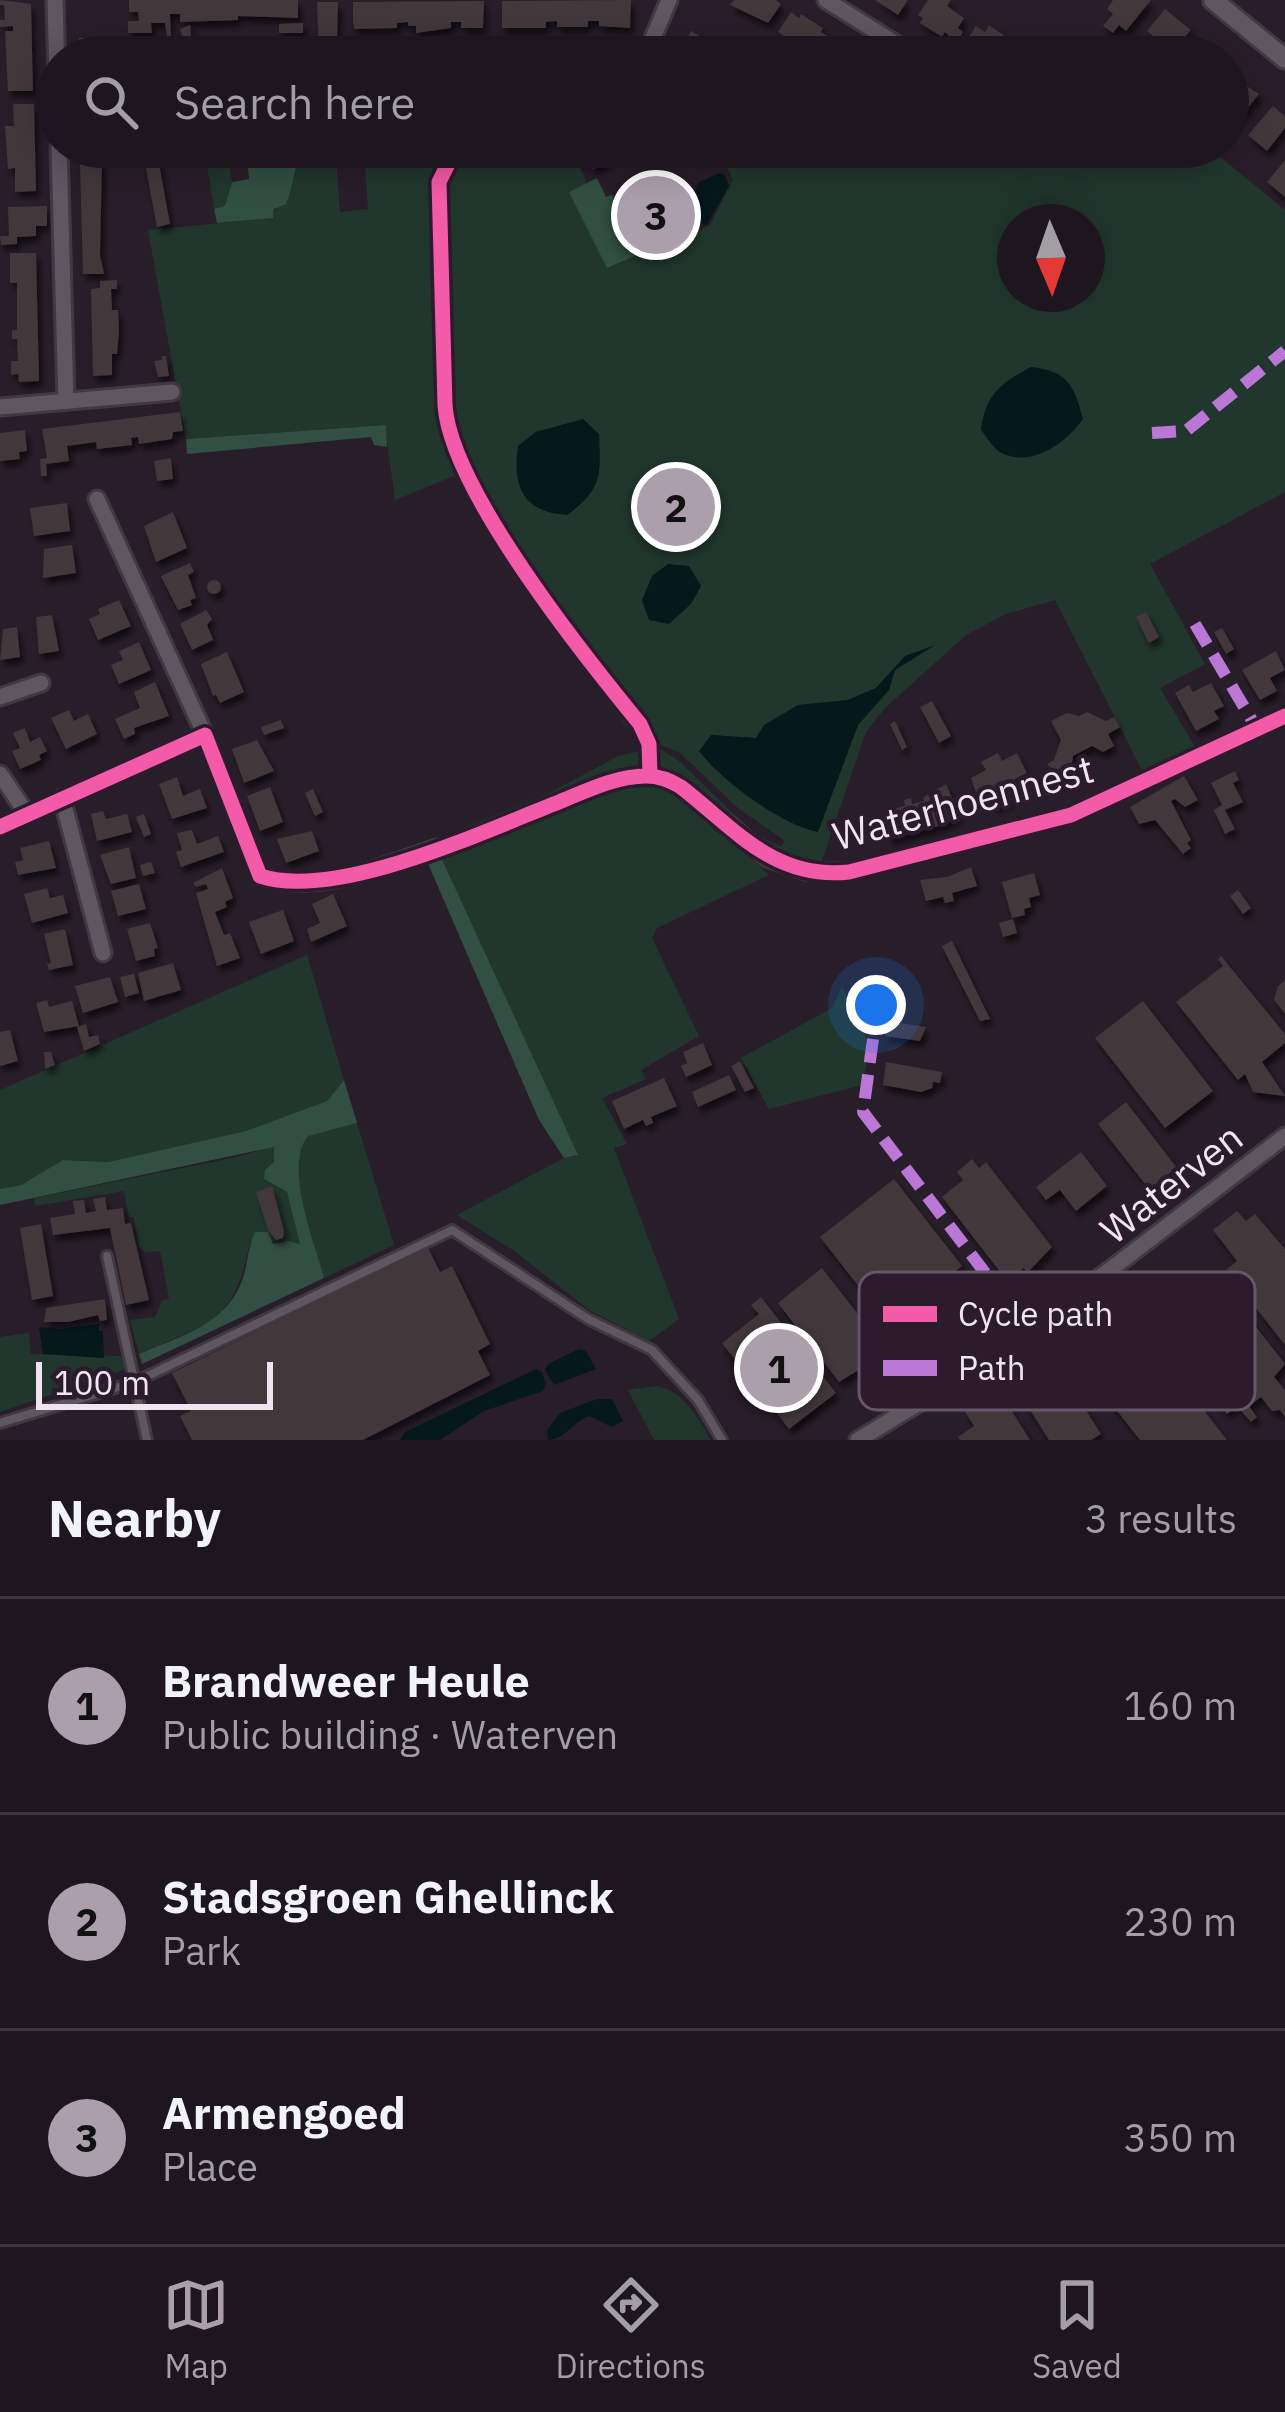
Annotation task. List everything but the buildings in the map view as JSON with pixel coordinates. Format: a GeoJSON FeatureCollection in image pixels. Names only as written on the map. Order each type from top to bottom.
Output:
{"type":"FeatureCollection","features":[{"type":"Feature","properties":{"kind":"street"},"geometry":{"type":"LineString","coordinates":[[55,0],[56,36]]}},
{"type":"Feature","properties":{"kind":"street"},"geometry":{"type":"LineString","coordinates":[[654,36],[669,0]]}},
{"type":"Feature","properties":{"kind":"street"},"geometry":{"type":"LineString","coordinates":[[826,0],[883,36]]}},
{"type":"Feature","properties":{"kind":"street"},"geometry":{"type":"LineString","coordinates":[[1213,0],[1285,59]]}},
{"type":"Feature","properties":{"kind":"street"},"geometry":{"type":"LineString","coordinates":[[60,168],[66,401]]}},
{"type":"Feature","properties":{"kind":"street"},"geometry":{"type":"LineString","coordinates":[[0,407],[172,392]]}},
{"type":"Feature","properties":{"kind":"street"},"geometry":{"type":"LineString","coordinates":[[97,499],[205,735],[260,876],[277,882],[354,875],[437,848]]}},
{"type":"Feature","properties":{"kind":"street"},"geometry":{"type":"LineString","coordinates":[[0,697],[41,683]]}},
{"type":"Feature","properties":{"kind":"street","name":"Waterhoennest"},"geometry":{"type":"LineString","coordinates":[[730,825],[767,858],[806,871],[849,872],[1071,815],[1285,716]]}},
{"type":"Feature","properties":{"kind":"street"},"geometry":{"type":"LineString","coordinates":[[0,827],[205,735]]}},
{"type":"Feature","properties":{"kind":"street"},"geometry":{"type":"LineString","coordinates":[[0,774],[27,814]]}},
{"type":"Feature","properties":{"kind":"street"},"geometry":{"type":"LineString","coordinates":[[62,798],[103,952]]}},
{"type":"Feature","properties":{"kind":"street","name":"Waterven"},"geometry":{"type":"LineString","coordinates":[[1107,1272],[1285,1136]]}},
{"type":"Feature","properties":{"kind":"street","name":"Waterven"},"geometry":{"type":"LineString","coordinates":[[858,1440],[907,1410]]}},
{"type":"Feature","properties":{"kind":"lane"},"geometry":{"type":"LineString","coordinates":[[0,1424],[135,1382],[452,1230],[588,1319],[652,1350],[698,1400],[722,1440]]}},
{"type":"Feature","properties":{"kind":"lane"},"geometry":{"type":"LineString","coordinates":[[107,1256],[147,1440]]}},
{"type":"Feature","properties":{"kind":"green space"},"geometry":{"type":"Polygon","coordinates":[[[207,168],[230,168],[232,182],[225,206],[214,209],[207,168]]]}},
{"type":"Feature","properties":{"kind":"green space"},"geometry":{"type":"Polygon","coordinates":[[[248,168],[296,168],[286,204],[274,209],[273,218],[217,223],[214,209],[225,206],[232,182],[249,179],[248,168]]]}},
{"type":"Feature","properties":{"kind":"green space"},"geometry":{"type":"Polygon","coordinates":[[[296,168],[337,168],[340,212],[368,209],[365,168],[581,168],[587,184],[569,192],[608,268],[710,225],[733,180],[728,168],[1234,168],[1285,210],[1285,492],[1150,564],[1205,664],[1160,688],[1198,752],[1145,776],[1055,600],[1006,614],[966,635],[885,708],[866,732],[821,863],[774,852],[692,788],[653,773],[627,773],[464,833],[463,828],[548,794],[620,755],[659,748],[679,761],[753,833],[781,847],[785,841],[738,808],[679,752],[626,726],[546,620],[454,476],[395,500],[385,425],[186,439],[148,230],[273,218],[296,168]],[[583,419],[536,432],[518,446],[567,515],[596,483],[594,449],[583,419]],[[927,649],[905,656],[876,688],[848,700],[798,705],[756,738],[711,735],[711,766],[783,817],[817,832],[858,725],[895,670],[927,649]]]}},
{"type":"Feature","properties":{"kind":"green space"},"geometry":{"type":"Polygon","coordinates":[[[597,178],[606,197],[612,195],[638,255],[607,268],[569,192],[597,178]]]}},
{"type":"Feature","properties":{"kind":"green space"},"geometry":{"type":"Polygon","coordinates":[[[386,425],[387,447],[374,445],[371,437],[187,454],[186,439],[386,425]]]}},
{"type":"Feature","properties":{"kind":"green space"},"geometry":{"type":"Polygon","coordinates":[[[632,785],[666,787],[682,797],[769,875],[657,928],[652,938],[699,1036],[641,1070],[646,1079],[602,1098],[627,1144],[614,1148],[679,1319],[649,1341],[589,1310],[513,1250],[457,1215],[564,1158],[577,1156],[440,855],[632,785]]]}},
{"type":"Feature","properties":{"kind":"green space"},"geometry":{"type":"Polygon","coordinates":[[[440,855],[578,1155],[564,1158],[539,1120],[426,859],[440,855]]]}},
{"type":"Feature","properties":{"kind":"green space"},"geometry":{"type":"Polygon","coordinates":[[[307,955],[344,1080],[327,1101],[246,1131],[108,1162],[63,1160],[21,1185],[0,1189],[0,1090],[307,955]]]}},
{"type":"Feature","properties":{"kind":"green space"},"geometry":{"type":"Polygon","coordinates":[[[842,987],[864,1034],[867,1056],[862,1085],[769,1109],[741,1058],[832,1008],[842,987]]]}},
{"type":"Feature","properties":{"kind":"green space"},"geometry":{"type":"Polygon","coordinates":[[[344,1080],[357,1123],[308,1136],[299,1166],[303,1205],[324,1278],[142,1364],[139,1354],[200,1327],[226,1307],[243,1278],[255,1232],[268,1232],[273,1244],[300,1244],[287,1192],[264,1179],[265,1170],[274,1162],[274,1147],[0,1205],[0,1189],[21,1185],[63,1160],[108,1162],[246,1131],[327,1101],[344,1080]]]}},
{"type":"Feature","properties":{"kind":"green space"},"geometry":{"type":"Polygon","coordinates":[[[357,1123],[394,1245],[324,1278],[299,1187],[299,1152],[314,1132],[357,1123]]]}},
{"type":"Feature","properties":{"kind":"green space"},"geometry":{"type":"Polygon","coordinates":[[[274,1146],[274,1162],[264,1179],[287,1192],[301,1245],[250,1241],[244,1269],[227,1305],[201,1326],[139,1354],[130,1320],[155,1317],[162,1301],[169,1298],[160,1251],[145,1252],[139,1247],[124,1191],[35,1206],[34,1198],[274,1146]]]}},
{"type":"Feature","properties":{"kind":"green space"},"geometry":{"type":"Polygon","coordinates":[[[29,1333],[31,1354],[121,1356],[126,1369],[0,1412],[0,1337],[29,1333]]]}},
{"type":"Feature","properties":{"kind":"green space"},"geometry":{"type":"Polygon","coordinates":[[[656,1386],[683,1399],[711,1440],[654,1440],[628,1390],[656,1386]]]}},
{"type":"Feature","properties":{"kind":"shaded area"},"geometry":{"type":"Polygon","coordinates":[[[719,173],[729,186],[707,225],[695,222],[689,208],[698,183],[719,173]]]}},
{"type":"Feature","properties":{"kind":"shaded area"},"geometry":{"type":"Polygon","coordinates":[[[1031,367],[1053,372],[1068,382],[1083,419],[1047,451],[1012,456],[997,450],[981,430],[983,418],[996,391],[1031,367]]]}},
{"type":"Feature","properties":{"kind":"shaded area"},"geometry":{"type":"Polygon","coordinates":[[[583,419],[599,434],[599,471],[593,489],[567,515],[540,509],[519,485],[518,446],[536,432],[583,419]]]}},
{"type":"Feature","properties":{"kind":"shaded area"},"geometry":{"type":"Polygon","coordinates":[[[668,564],[689,566],[701,586],[691,604],[669,624],[649,620],[642,600],[652,576],[668,564]]]}},
{"type":"Feature","properties":{"kind":"shaded area"},"geometry":{"type":"Polygon","coordinates":[[[935,645],[895,670],[889,690],[858,725],[818,832],[787,821],[753,800],[699,751],[711,735],[756,738],[764,725],[798,705],[848,700],[876,688],[905,656],[935,645]]]}},
{"type":"Feature","properties":{"kind":"shaded area"},"geometry":{"type":"Polygon","coordinates":[[[99,1324],[104,1358],[43,1354],[39,1327],[99,1324]]]}},
{"type":"Feature","properties":{"kind":"shaded area"},"geometry":{"type":"Polygon","coordinates":[[[579,1349],[586,1351],[596,1369],[554,1385],[545,1370],[548,1364],[579,1349]]]}},
{"type":"Feature","properties":{"kind":"shaded area"},"geometry":{"type":"Polygon","coordinates":[[[536,1369],[546,1384],[543,1391],[484,1411],[440,1440],[400,1440],[405,1432],[536,1369]]]}},
{"type":"Feature","properties":{"kind":"shaded area"},"geometry":{"type":"Polygon","coordinates":[[[597,1399],[612,1399],[623,1421],[612,1427],[589,1416],[548,1440],[547,1430],[560,1413],[597,1399]]]}},
{"type":"Feature","properties":{"kind":"marked path"},"geometry":{"type":"LineString","coordinates":[[1152,433],[1186,431],[1285,351]]}},
{"type":"Feature","properties":{"kind":"marked path"},"geometry":{"type":"LineString","coordinates":[[1195,624],[1257,729]]}},
{"type":"Feature","properties":{"kind":"marked path"},"geometry":{"type":"LineString","coordinates":[[873,1039],[863,1112],[984,1272]]}},
{"type":"Feature","properties":{"kind":"cycle path"},"geometry":{"type":"LineString","coordinates":[[446,168],[439,182],[445,405],[453,440],[494,525],[587,658],[640,724],[649,744],[650,775]]}},
{"type":"Feature","properties":{"kind":"cycle path"},"geometry":{"type":"LineString","coordinates":[[0,827],[205,735],[260,876],[292,881],[369,871],[452,845],[601,785],[646,776],[681,787],[777,860],[822,872],[849,872],[1071,815],[1285,716]]}},
{"type":"Feature","properties":{"kind":"place","name":"Armengoed"},"geometry":{"type":"Point","coordinates":[656,215]}},
{"type":"Feature","properties":{"kind":"place","name":"Stadsgroen Ghellinck"},"geometry":{"type":"Point","coordinates":[676,507]}},
{"type":"Feature","properties":{"kind":"place","name":"Brandweer Heule"},"geometry":{"type":"Point","coordinates":[779,1368]}}]}
